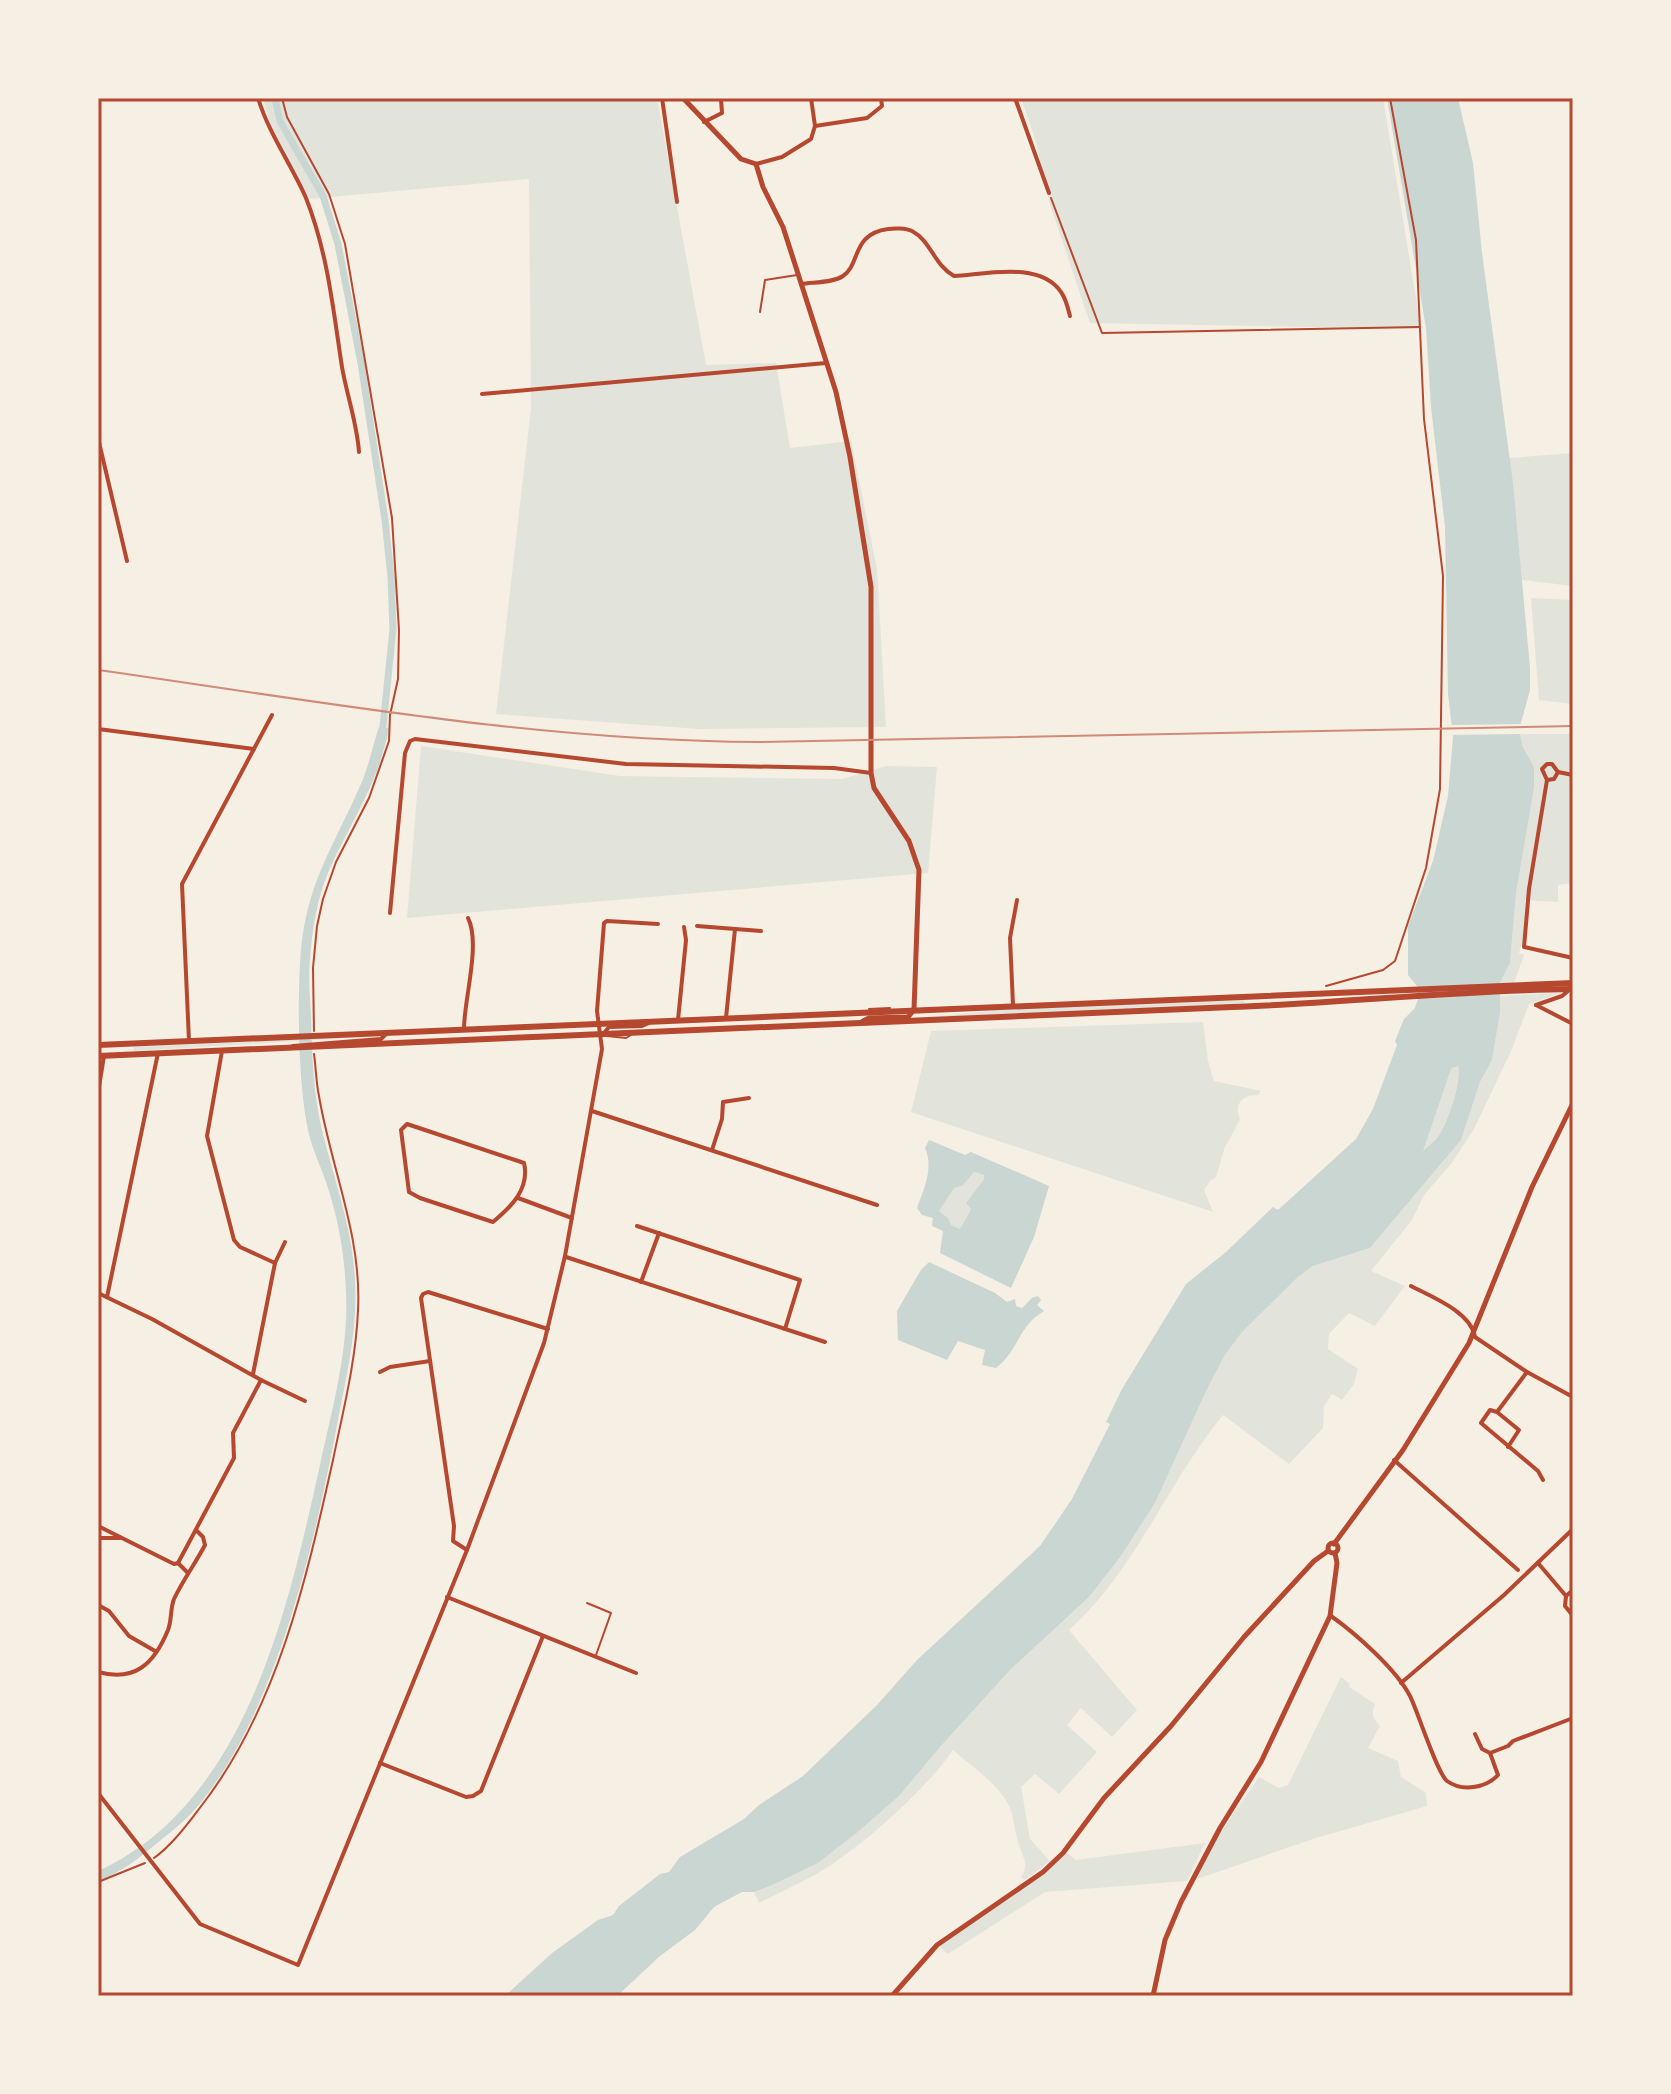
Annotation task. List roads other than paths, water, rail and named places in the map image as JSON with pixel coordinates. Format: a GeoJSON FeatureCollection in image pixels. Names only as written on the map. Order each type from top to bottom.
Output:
{"type":"FeatureCollection","features":[{"type":"Feature","properties":{"kind":"main road"},"geometry":{"type":"LineString","coordinates":[[317,1041],[388,1033],[1013,1005],[1572,987]]}},
{"type":"Feature","properties":{"kind":"main road"},"geometry":{"type":"LineString","coordinates":[[98,1045],[602,1034],[1238,1007],[1411,993]]}},
{"type":"Feature","properties":{"kind":"main road"},"geometry":{"type":"LineString","coordinates":[[101,1056],[287,1048],[299,1042]]}},
{"type":"Feature","properties":{"kind":"street"},"geometry":{"type":"LineString","coordinates":[[258,98],[265,123],[305,197],[324,253],[359,452]]}},
{"type":"Feature","properties":{"kind":"street"},"geometry":{"type":"LineString","coordinates":[[662,98],[677,202]]}},
{"type":"Feature","properties":{"kind":"street"},"geometry":{"type":"LineString","coordinates":[[683,98],[741,159],[756,164],[782,157],[811,139],[815,126],[811,98]]}},
{"type":"Feature","properties":{"kind":"street"},"geometry":{"type":"LineString","coordinates":[[815,126],[867,118],[882,106],[881,98]]}},
{"type":"Feature","properties":{"kind":"street"},"geometry":{"type":"LineString","coordinates":[[1015,98],[1049,193]]}},
{"type":"Feature","properties":{"kind":"street"},"geometry":{"type":"LineString","coordinates":[[704,122],[722,113],[721,99]]}},
{"type":"Feature","properties":{"kind":"street"},"geometry":{"type":"LineString","coordinates":[[756,164],[763,187],[783,227],[836,392],[871,587],[871,773],[874,788],[909,841],[920,877],[914,1010],[908,1017],[869,1018],[858,1023]]}},
{"type":"Feature","properties":{"kind":"street"},"geometry":{"type":"LineString","coordinates":[[801,284],[839,279],[848,273],[863,240],[878,231],[891,228],[911,230],[926,243],[943,270],[954,276],[1032,273],[1050,281],[1062,293],[1070,316]]}},
{"type":"Feature","properties":{"kind":"street"},"geometry":{"type":"LineString","coordinates":[[482,394],[826,363]]}},
{"type":"Feature","properties":{"kind":"street"},"geometry":{"type":"LineString","coordinates":[[98,438],[127,561]]}},
{"type":"Feature","properties":{"kind":"street"},"geometry":{"type":"LineString","coordinates":[[189,1041],[182,884],[272,715]]}},
{"type":"Feature","properties":{"kind":"street"},"geometry":{"type":"LineString","coordinates":[[98,729],[255,749]]}},
{"type":"Feature","properties":{"kind":"street"},"geometry":{"type":"LineString","coordinates":[[390,913],[405,753],[410,741],[415,739],[626,764],[834,768],[871,773]]}},
{"type":"Feature","properties":{"kind":"street"},"geometry":{"type":"LineString","coordinates":[[244,746],[249,760]]}},
{"type":"Feature","properties":{"kind":"street"},"geometry":{"type":"LineString","coordinates":[[1573,775],[1558,772],[1552,764],[1545,765],[1542,772],[1547,780],[1529,889],[1524,947],[1573,958]]}},
{"type":"Feature","properties":{"kind":"street"},"geometry":{"type":"LineString","coordinates":[[1547,780],[1554,779],[1558,772]]}},
{"type":"Feature","properties":{"kind":"street"},"geometry":{"type":"LineString","coordinates":[[1013,1005],[1010,938],[1017,900]]}},
{"type":"Feature","properties":{"kind":"street"},"geometry":{"type":"LineString","coordinates":[[468,918],[472,925],[468,1031]]}},
{"type":"Feature","properties":{"kind":"street"},"geometry":{"type":"LineString","coordinates":[[98,1793],[200,1924],[298,1965],[467,1550],[548,1329],[565,1256],[602,1049],[597,1011],[604,923],[658,924]]}},
{"type":"Feature","properties":{"kind":"street"},"geometry":{"type":"LineString","coordinates":[[697,926],[761,931]]}},
{"type":"Feature","properties":{"kind":"street"},"geometry":{"type":"LineString","coordinates":[[678,1020],[686,940],[684,927]]}},
{"type":"Feature","properties":{"kind":"street"},"geometry":{"type":"LineString","coordinates":[[726,1019],[735,929]]}},
{"type":"Feature","properties":{"kind":"street"},"geometry":{"type":"LineString","coordinates":[[1572,987],[1562,996],[1536,1005],[1573,1024]]}},
{"type":"Feature","properties":{"kind":"street"},"geometry":{"type":"LineString","coordinates":[[914,1010],[929,1020]]}},
{"type":"Feature","properties":{"kind":"street"},"geometry":{"type":"LineString","coordinates":[[602,1034],[609,1027],[642,1026],[653,1021]]}},
{"type":"Feature","properties":{"kind":"street"},"geometry":{"type":"LineString","coordinates":[[222,1051],[207,1140],[234,1240],[240,1247],[275,1263]]}},
{"type":"Feature","properties":{"kind":"street"},"geometry":{"type":"LineString","coordinates":[[107,1297],[158,1053]]}},
{"type":"Feature","properties":{"kind":"street"},"geometry":{"type":"LineString","coordinates":[[98,1093],[101,1056]]}},
{"type":"Feature","properties":{"kind":"street"},"geometry":{"type":"LineString","coordinates":[[712,1150],[722,1119],[723,1102],[749,1098]]}},
{"type":"Feature","properties":{"kind":"street"},"geometry":{"type":"LineString","coordinates":[[892,1996],[928,1954],[962,1925],[1043,1872],[1063,1853],[1095,1807],[1171,1726],[1244,1637],[1314,1561],[1338,1547],[1334,1544],[1406,1442],[1475,1331],[1536,1178],[1573,1103]]}},
{"type":"Feature","properties":{"kind":"street"},"geometry":{"type":"LineString","coordinates":[[592,1111],[877,1205]]}},
{"type":"Feature","properties":{"kind":"street"},"geometry":{"type":"LineString","coordinates":[[407,1124],[524,1163],[526,1169],[518,1198],[493,1222],[409,1192],[401,1130],[407,1124]]}},
{"type":"Feature","properties":{"kind":"street"},"geometry":{"type":"LineString","coordinates":[[518,1198],[572,1218]]}},
{"type":"Feature","properties":{"kind":"street"},"geometry":{"type":"LineString","coordinates":[[637,1226],[800,1280],[785,1329]]}},
{"type":"Feature","properties":{"kind":"street"},"geometry":{"type":"LineString","coordinates":[[641,1282],[659,1233]]}},
{"type":"Feature","properties":{"kind":"street"},"geometry":{"type":"LineString","coordinates":[[253,1374],[275,1263],[285,1242]]}},
{"type":"Feature","properties":{"kind":"street"},"geometry":{"type":"LineString","coordinates":[[565,1256],[825,1342]]}},
{"type":"Feature","properties":{"kind":"street"},"geometry":{"type":"LineString","coordinates":[[1411,1286],[1456,1312],[1475,1331],[1475,1337],[1527,1372],[1573,1397]]}},
{"type":"Feature","properties":{"kind":"street"},"geometry":{"type":"LineString","coordinates":[[467,1550],[453,1541],[454,1526],[421,1298],[428,1292],[548,1329]]}},
{"type":"Feature","properties":{"kind":"street"},"geometry":{"type":"LineString","coordinates":[[98,1293],[305,1401]]}},
{"type":"Feature","properties":{"kind":"street"},"geometry":{"type":"LineString","coordinates":[[380,1372],[390,1367],[430,1361]]}},
{"type":"Feature","properties":{"kind":"street"},"geometry":{"type":"LineString","coordinates":[[1497,1412],[1527,1372]]}},
{"type":"Feature","properties":{"kind":"street"},"geometry":{"type":"LineString","coordinates":[[178,1563],[234,1458],[233,1433],[261,1380]]}},
{"type":"Feature","properties":{"kind":"street"},"geometry":{"type":"LineString","coordinates":[[1508,1447],[1519,1430],[1490,1410],[1481,1423],[1508,1447],[1538,1471],[1543,1480]]}},
{"type":"Feature","properties":{"kind":"street"},"geometry":{"type":"LineString","coordinates":[[1395,1458],[1518,1570]]}},
{"type":"Feature","properties":{"kind":"street"},"geometry":{"type":"LineString","coordinates":[[98,1526],[174,1564],[178,1563],[188,1573]]}},
{"type":"Feature","properties":{"kind":"street"},"geometry":{"type":"LineString","coordinates":[[1401,1683],[1573,1529]]}},
{"type":"Feature","properties":{"kind":"street"},"geometry":{"type":"LineString","coordinates":[[98,1672],[114,1677],[134,1674],[155,1651],[169,1628],[172,1602],[205,1545],[203,1537],[195,1530]]}},
{"type":"Feature","properties":{"kind":"street"},"geometry":{"type":"LineString","coordinates":[[98,1538],[122,1538]]}},
{"type":"Feature","properties":{"kind":"street"},"geometry":{"type":"LineString","coordinates":[[1153,1996],[1165,1940],[1192,1880],[1261,1762],[1330,1616],[1337,1563],[1332,1552]]}},
{"type":"Feature","properties":{"kind":"street"},"geometry":{"type":"LineString","coordinates":[[1538,1563],[1566,1596]]}},
{"type":"Feature","properties":{"kind":"street"},"geometry":{"type":"LineString","coordinates":[[1573,1590],[1566,1596],[1565,1606],[1573,1616]]}},
{"type":"Feature","properties":{"kind":"street"},"geometry":{"type":"LineString","coordinates":[[447,1597],[636,1673]]}},
{"type":"Feature","properties":{"kind":"street"},"geometry":{"type":"LineString","coordinates":[[98,1605],[109,1611],[129,1636],[155,1651]]}},
{"type":"Feature","properties":{"kind":"street"},"geometry":{"type":"LineString","coordinates":[[1330,1616],[1401,1683],[1445,1779],[1460,1788],[1479,1786],[1498,1775],[1490,1753],[1482,1749],[1475,1734]]}},
{"type":"Feature","properties":{"kind":"street"},"geometry":{"type":"LineString","coordinates":[[380,1763],[466,1797],[481,1791],[543,1636]]}},
{"type":"Feature","properties":{"kind":"street"},"geometry":{"type":"LineString","coordinates":[[1490,1753],[1573,1718]]}},
{"type":"Feature","properties":{"kind":"lane"},"geometry":{"type":"LineString","coordinates":[[760,312],[765,280],[798,274]]}},
{"type":"Feature","properties":{"kind":"lane"},"geometry":{"type":"LineString","coordinates":[[587,1603],[611,1613],[595,1657]]}},
{"type":"Feature","properties":{"kind":"waterway"},"geometry":{"type":"LineString","coordinates":[[275,98],[280,121],[323,196],[338,244],[361,363],[391,577],[393,629],[382,736]]}},
{"type":"Feature","properties":{"kind":"railway"},"geometry":{"type":"LineString","coordinates":[[98,670],[427,717],[593,735],[676,740],[759,742],[1573,726]]}}]}
